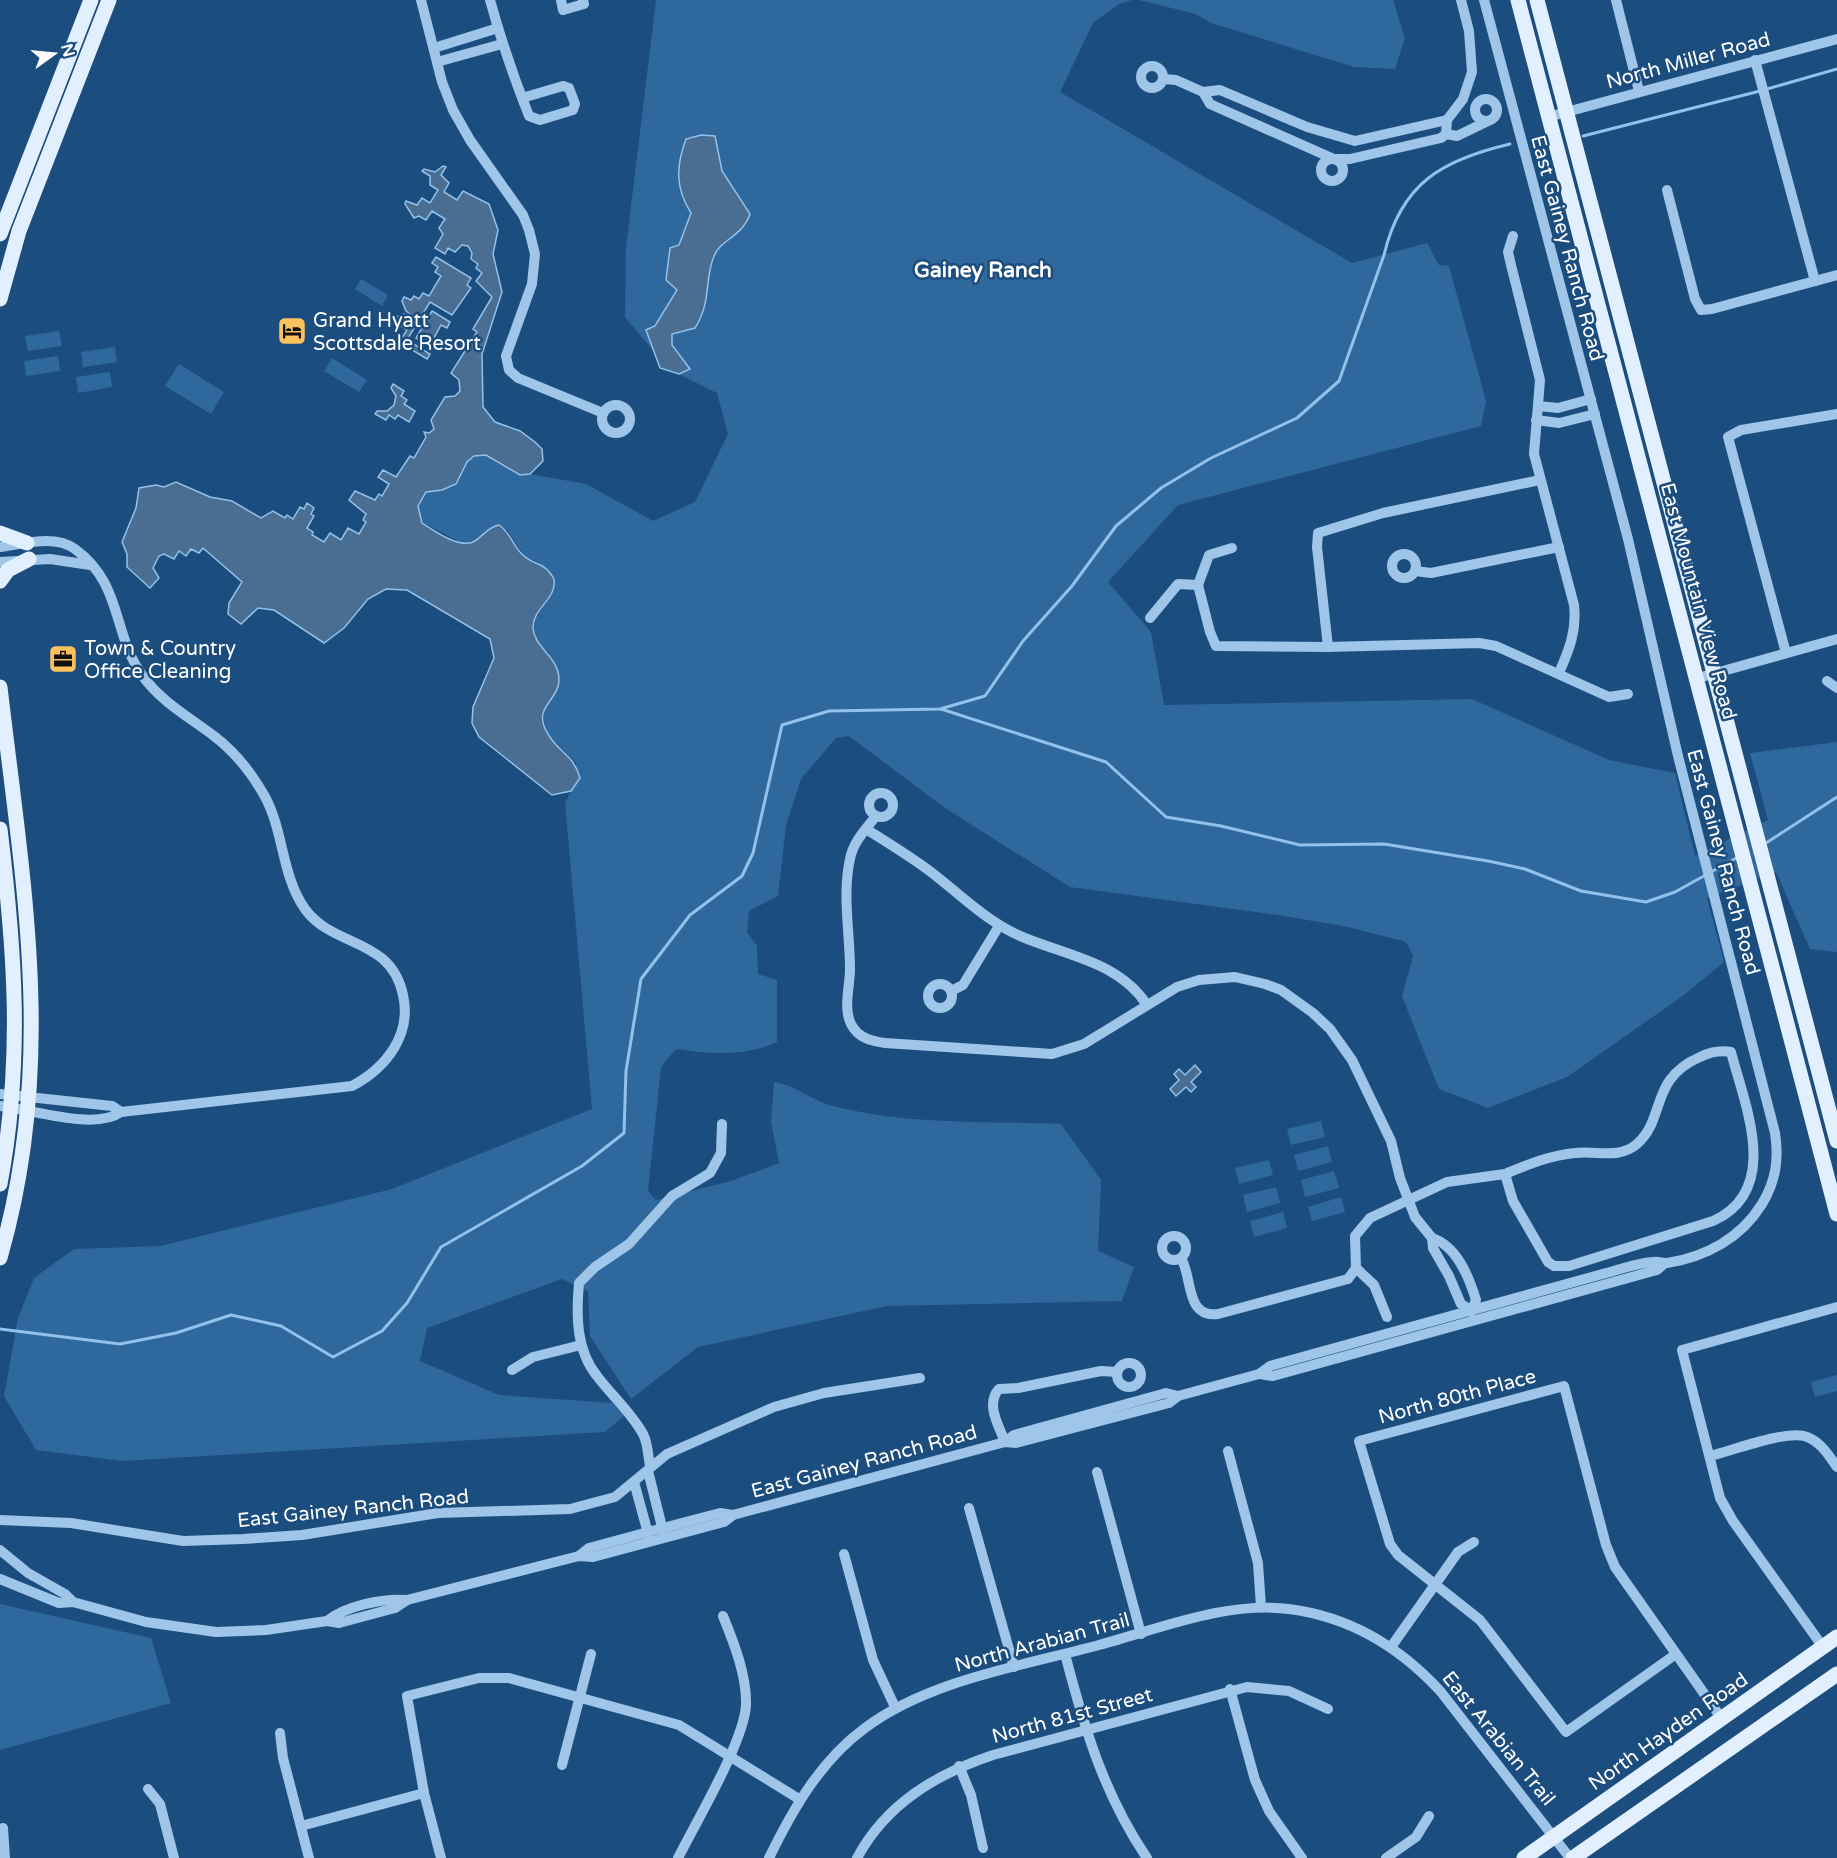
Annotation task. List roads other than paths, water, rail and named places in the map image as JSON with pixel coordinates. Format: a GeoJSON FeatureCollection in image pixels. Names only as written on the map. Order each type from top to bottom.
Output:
{"type":"FeatureCollection","features":[{"type":"Feature","properties":{"kind":"main road"},"geometry":{"type":"LineString","coordinates":[[1,226],[91,0]]}},
{"type":"Feature","properties":{"kind":"main road"},"geometry":{"type":"LineString","coordinates":[[0,299],[19,231],[109,0]]}},
{"type":"Feature","properties":{"kind":"main road","name":"East Mountain View Road"},"geometry":{"type":"LineString","coordinates":[[1518,0],[1837,1214]]}},
{"type":"Feature","properties":{"kind":"main road","name":"East Mountain View Road"},"geometry":{"type":"LineString","coordinates":[[1537,0],[1837,1143]]}},
{"type":"Feature","properties":{"kind":"main road"},"geometry":{"type":"LineString","coordinates":[[0,533],[27,543]]}},
{"type":"Feature","properties":{"kind":"main road"},"geometry":{"type":"LineString","coordinates":[[0,581],[8,570],[29,559]]}},
{"type":"Feature","properties":{"kind":"main road"},"geometry":{"type":"LineString","coordinates":[[0,687],[31,952],[33,1032],[29,1104],[19,1179],[0,1258]]}},
{"type":"Feature","properties":{"kind":"main road"},"geometry":{"type":"LineString","coordinates":[[0,829],[16,999],[0,1184]]}},
{"type":"Feature","properties":{"kind":"main road","name":"North Hayden Road"},"geometry":{"type":"LineString","coordinates":[[1524,1858],[1837,1637]]}},
{"type":"Feature","properties":{"kind":"main road"},"geometry":{"type":"LineString","coordinates":[[1572,1858],[1837,1674]]}},
{"type":"Feature","properties":{"kind":"street"},"geometry":{"type":"LineString","coordinates":[[421,0],[437,62],[458,119],[523,215],[535,254],[527,302],[507,351],[509,370],[518,378],[603,413]]}},
{"type":"Feature","properties":{"kind":"street"},"geometry":{"type":"LineString","coordinates":[[490,0],[502,44],[522,98],[529,116],[540,120],[573,110],[575,104],[569,88],[562,86],[522,98]]}},
{"type":"Feature","properties":{"kind":"street"},"geometry":{"type":"LineString","coordinates":[[561,0],[563,10],[584,4],[583,0]]}},
{"type":"Feature","properties":{"kind":"street"},"geometry":{"type":"LineString","coordinates":[[1446,134],[1447,120],[1463,99],[1472,72],[1469,31],[1461,0]]}},
{"type":"Feature","properties":{"kind":"street","name":"East Gainey Ranch Road"},"geometry":{"type":"LineString","coordinates":[[4,1581],[59,1603],[73,1602],[146,1623],[216,1632],[266,1630],[327,1621],[339,1623],[395,1608],[407,1600],[579,1556],[592,1557],[664,1533],[724,1522],[733,1515],[1005,1442],[1014,1435],[1081,1421],[1166,1393],[1178,1396],[1259,1374],[1273,1376],[1472,1315],[1657,1270],[1665,1263],[1714,1249],[1733,1237],[1753,1218],[1772,1186],[1778,1151],[1775,1133],[1678,756],[1647,613],[1484,0]]}},
{"type":"Feature","properties":{"kind":"street"},"geometry":{"type":"LineString","coordinates":[[1616,0],[1639,91]]}},
{"type":"Feature","properties":{"kind":"street"},"geometry":{"type":"LineString","coordinates":[[434,48],[498,28]]}},
{"type":"Feature","properties":{"kind":"street","name":"North Miller Road"},"geometry":{"type":"LineString","coordinates":[[1548,117],[1837,39]]}},
{"type":"Feature","properties":{"kind":"street"},"geometry":{"type":"LineString","coordinates":[[437,62],[502,44]]}},
{"type":"Feature","properties":{"kind":"street"},"geometry":{"type":"LineString","coordinates":[[1755,60],[1815,281]]}},
{"type":"Feature","properties":{"kind":"street"},"geometry":{"type":"LineString","coordinates":[[1164,79],[1176,80],[1203,92],[1220,90],[1332,137],[1355,141],[1394,134],[1447,120]]}},
{"type":"Feature","properties":{"kind":"street"},"geometry":{"type":"LineString","coordinates":[[1203,92],[1210,104],[1330,157],[1350,159],[1446,134],[1457,136],[1486,122],[1496,116],[1497,109],[1494,102],[1487,99],[1480,100],[1475,106],[1476,117],[1486,122]]}},
{"type":"Feature","properties":{"kind":"street"},"geometry":{"type":"LineString","coordinates":[[1463,99],[1475,106]]}},
{"type":"Feature","properties":{"kind":"street"},"geometry":{"type":"LineString","coordinates":[[1497,109],[1511,105]]}},
{"type":"Feature","properties":{"kind":"street"},"geometry":{"type":"LineString","coordinates":[[1269,131],[1278,115]]}},
{"type":"Feature","properties":{"kind":"street"},"geometry":{"type":"LineString","coordinates":[[1394,134],[1399,148]]}},
{"type":"Feature","properties":{"kind":"street"},"geometry":{"type":"LineString","coordinates":[[1330,157],[1332,137]]}},
{"type":"Feature","properties":{"kind":"street"},"geometry":{"type":"LineString","coordinates":[[1667,190],[1695,299],[1701,310],[1837,275]]}},
{"type":"Feature","properties":{"kind":"street"},"geometry":{"type":"LineString","coordinates":[[1,226],[19,231]]}},
{"type":"Feature","properties":{"kind":"street"},"geometry":{"type":"LineString","coordinates":[[1514,236],[1509,252],[1540,380],[1533,445],[1576,622],[1575,634],[1559,673]]}},
{"type":"Feature","properties":{"kind":"street"},"geometry":{"type":"LineString","coordinates":[[1538,406],[1558,408],[1591,399]]}},
{"type":"Feature","properties":{"kind":"street"},"geometry":{"type":"LineString","coordinates":[[1536,420],[1559,423],[1595,414]]}},
{"type":"Feature","properties":{"kind":"street"},"geometry":{"type":"LineString","coordinates":[[1786,653],[1728,437],[1742,430],[1837,414]]}},
{"type":"Feature","properties":{"kind":"street"},"geometry":{"type":"LineString","coordinates":[[1328,646],[1317,547],[1318,532],[1383,513],[1540,480]]}},
{"type":"Feature","properties":{"kind":"street"},"geometry":{"type":"LineString","coordinates":[[0,547],[27,543],[64,543],[82,555],[104,580],[112,594],[128,650],[143,676],[168,702],[235,755],[265,797],[274,816],[290,881],[304,909],[322,927],[371,948],[383,958],[395,974],[405,1004],[402,1032],[395,1048],[382,1066],[352,1086],[121,1112],[111,1119],[6,1101]]}},
{"type":"Feature","properties":{"kind":"street"},"geometry":{"type":"LineString","coordinates":[[1415,571],[1431,573],[1559,547]]}},
{"type":"Feature","properties":{"kind":"street"},"geometry":{"type":"LineString","coordinates":[[1232,548],[1209,555],[1198,585],[1209,632],[1216,646],[1479,643],[1496,646],[1609,697],[1628,694]]}},
{"type":"Feature","properties":{"kind":"street"},"geometry":{"type":"LineString","coordinates":[[0,562],[50,559],[90,566]]}},
{"type":"Feature","properties":{"kind":"street"},"geometry":{"type":"LineString","coordinates":[[1150,618],[1179,584],[1198,585]]}},
{"type":"Feature","properties":{"kind":"street"},"geometry":{"type":"LineString","coordinates":[[1698,678],[1837,639]]}},
{"type":"Feature","properties":{"kind":"street"},"geometry":{"type":"LineString","coordinates":[[1827,681],[1837,688]]}},
{"type":"Feature","properties":{"kind":"street"},"geometry":{"type":"LineString","coordinates":[[876,816],[850,856],[847,876],[850,973],[848,1017],[858,1034],[868,1040],[885,1043],[1052,1054],[1069,1051],[1084,1044],[1177,987],[1191,982],[1235,977],[1281,990],[1313,1013],[1338,1039],[1352,1060],[1391,1141],[1407,1200],[1415,1217],[1432,1239],[1433,1248],[1461,1304],[1472,1315]]}},
{"type":"Feature","properties":{"kind":"street"},"geometry":{"type":"LineString","coordinates":[[866,829],[929,871],[999,926],[1117,973],[1138,991],[1147,1005]]}},
{"type":"Feature","properties":{"kind":"street"},"geometry":{"type":"LineString","coordinates":[[951,991],[963,985],[999,926]]}},
{"type":"Feature","properties":{"kind":"street"},"geometry":{"type":"LineString","coordinates":[[1181,1258],[1188,1269],[1194,1305],[1200,1312],[1208,1315],[1348,1279],[1356,1268],[1355,1236],[1370,1218],[1447,1182],[1505,1174],[1556,1156],[1577,1152],[1615,1154],[1627,1151],[1647,1132],[1664,1089],[1678,1070],[1711,1052],[1731,1052],[1755,1145],[1754,1164],[1750,1183],[1742,1197],[1722,1216],[1569,1266],[1554,1266],[1548,1262],[1513,1201],[1505,1174]]}},
{"type":"Feature","properties":{"kind":"street"},"geometry":{"type":"LineString","coordinates":[[664,1533],[649,1468],[645,1436],[616,1396],[596,1375],[581,1345],[576,1311],[579,1283],[595,1267],[629,1244],[672,1196],[711,1173],[721,1153],[722,1124]]}},
{"type":"Feature","properties":{"kind":"street"},"geometry":{"type":"LineString","coordinates":[[1820,1150],[1837,1143]]}},
{"type":"Feature","properties":{"kind":"street"},"geometry":{"type":"LineString","coordinates":[[1432,1239],[1443,1242],[1462,1267],[1476,1300],[1472,1315]]}},
{"type":"Feature","properties":{"kind":"street"},"geometry":{"type":"LineString","coordinates":[[1356,1268],[1374,1285],[1387,1317]]}},
{"type":"Feature","properties":{"kind":"street"},"geometry":{"type":"LineString","coordinates":[[1823,1647],[1733,1521],[1720,1498],[1682,1350],[1837,1307]]}},
{"type":"Feature","properties":{"kind":"street"},"geometry":{"type":"LineString","coordinates":[[512,1370],[533,1357],[581,1345]]}},
{"type":"Feature","properties":{"kind":"street","name":"East Gainey Ranch Road"},"geometry":{"type":"LineString","coordinates":[[1005,1442],[992,1405],[992,1398],[999,1389],[1018,1388],[1101,1371],[1117,1372]]}},
{"type":"Feature","properties":{"kind":"street","name":"East Gainey Ranch Road"},"geometry":{"type":"LineString","coordinates":[[0,1520],[71,1523],[183,1541],[302,1535],[438,1513],[570,1509],[615,1497],[666,1454],[756,1414],[799,1398],[920,1378]]}},
{"type":"Feature","properties":{"kind":"street","name":"North 80th Place"},"geometry":{"type":"LineString","coordinates":[[1435,1584],[1398,1555],[1390,1544],[1359,1441],[1564,1386],[1612,1560],[1676,1654]]}},
{"type":"Feature","properties":{"kind":"street"},"geometry":{"type":"LineString","coordinates":[[1710,1456],[1792,1435],[1807,1437],[1824,1449],[1837,1467]]}},
{"type":"Feature","properties":{"kind":"street"},"geometry":{"type":"LineString","coordinates":[[1228,1451],[1258,1563],[1261,1607]]}},
{"type":"Feature","properties":{"kind":"street"},"geometry":{"type":"LineString","coordinates":[[1097,1472],[1141,1634]]}},
{"type":"Feature","properties":{"kind":"street"},"geometry":{"type":"LineString","coordinates":[[634,1482],[649,1537]]}},
{"type":"Feature","properties":{"kind":"street"},"geometry":{"type":"LineString","coordinates":[[969,1509],[1014,1667]]}},
{"type":"Feature","properties":{"kind":"street"},"geometry":{"type":"LineString","coordinates":[[1391,1647],[1458,1552],[1474,1542]]}},
{"type":"Feature","properties":{"kind":"street","name":"East Gainey Ranch Road"},"geometry":{"type":"LineString","coordinates":[[0,1550],[28,1573],[65,1594],[73,1602]]}},
{"type":"Feature","properties":{"kind":"street"},"geometry":{"type":"LineString","coordinates":[[844,1554],[873,1660],[895,1707]]}},
{"type":"Feature","properties":{"kind":"street"},"geometry":{"type":"LineString","coordinates":[[4,1581],[18,1564]]}},
{"type":"Feature","properties":{"kind":"street"},"geometry":{"type":"LineString","coordinates":[[1435,1584],[1480,1620],[1566,1732],[1676,1654],[1722,1719]]}},
{"type":"Feature","properties":{"kind":"street","name":"North Arabian Trail"},"geometry":{"type":"LineString","coordinates":[[769,1858],[800,1799],[838,1751],[863,1729],[895,1707],[932,1692],[1014,1667],[1215,1614],[1261,1607],[1330,1617],[1374,1636],[1391,1647]]}},
{"type":"Feature","properties":{"kind":"street"},"geometry":{"type":"LineString","coordinates":[[678,1858],[744,1722],[745,1688],[733,1639],[723,1616]]}},
{"type":"Feature","properties":{"kind":"street","name":"East Arabian Trail"},"geometry":{"type":"LineString","coordinates":[[1391,1647],[1418,1667],[1441,1692],[1572,1858]]}},
{"type":"Feature","properties":{"kind":"street"},"geometry":{"type":"LineString","coordinates":[[562,1765],[591,1653]]}},
{"type":"Feature","properties":{"kind":"street"},"geometry":{"type":"LineString","coordinates":[[1065,1654],[1085,1730],[1113,1803],[1147,1858]]}},
{"type":"Feature","properties":{"kind":"street"},"geometry":{"type":"LineString","coordinates":[[441,1858],[424,1793],[407,1696],[479,1678],[508,1678],[679,1725],[730,1754],[800,1799]]}},
{"type":"Feature","properties":{"kind":"street","name":"North 81st Street"},"geometry":{"type":"LineString","coordinates":[[857,1858],[877,1827],[898,1805],[927,1783],[959,1766],[1247,1686],[1289,1690],[1328,1709]]}},
{"type":"Feature","properties":{"kind":"street"},"geometry":{"type":"LineString","coordinates":[[1230,1689],[1256,1780],[1269,1811],[1302,1858]]}},
{"type":"Feature","properties":{"kind":"street"},"geometry":{"type":"LineString","coordinates":[[280,1733],[283,1758],[309,1858]]}},
{"type":"Feature","properties":{"kind":"street"},"geometry":{"type":"LineString","coordinates":[[959,1766],[970,1795],[983,1848]]}},
{"type":"Feature","properties":{"kind":"street"},"geometry":{"type":"LineString","coordinates":[[148,1789],[160,1804],[171,1857]]}},
{"type":"Feature","properties":{"kind":"street"},"geometry":{"type":"LineString","coordinates":[[301,1826],[424,1793]]}},
{"type":"Feature","properties":{"kind":"street"},"geometry":{"type":"LineString","coordinates":[[1386,1858],[1416,1837],[1429,1816]]}},
{"type":"Feature","properties":{"kind":"street"},"geometry":{"type":"LineString","coordinates":[[3,1828],[5,1858]]}},
{"type":"Feature","properties":{"kind":"waterway"},"geometry":{"type":"LineString","coordinates":[[1767,89],[1837,69]]}},
{"type":"Feature","properties":{"kind":"waterway"},"geometry":{"type":"LineString","coordinates":[[1583,136],[1760,91]]}},
{"type":"Feature","properties":{"kind":"waterway"},"geometry":{"type":"LineString","coordinates":[[0,1329],[120,1344],[176,1333],[231,1315],[281,1326],[333,1357],[382,1331],[407,1303],[441,1247],[582,1166],[624,1133],[626,1071],[641,979],[690,915],[742,876],[753,853],[782,725],[829,711],[940,709],[985,696],[1023,641],[1072,586],[1116,526],[1161,488],[1211,458],[1297,418],[1339,381],[1392,230],[1413,192],[1445,167],[1486,150],[1510,144]]}},
{"type":"Feature","properties":{"kind":"waterway"},"geometry":{"type":"LineString","coordinates":[[941,709],[1106,762],[1166,817],[1221,826],[1300,845],[1384,844],[1488,861],[1525,869],[1581,891],[1646,902],[1675,892],[1738,857]]}},
{"type":"Feature","properties":{"kind":"waterway"},"geometry":{"type":"LineString","coordinates":[[1763,845],[1837,797]]}},
{"type":"Feature","properties":{"kind":"place","name":"Grand Hyatt Scottsdale Resort"},"geometry":{"type":"Point","coordinates":[292,331]}},
{"type":"Feature","properties":{"kind":"place","name":"Town & Country Office Cleaning"},"geometry":{"type":"Point","coordinates":[63,659]}},
{"type":"Feature","properties":{"kind":"district","name":"Gainey Ranch"},"geometry":{"type":"Point","coordinates":[983,270]}}]}
